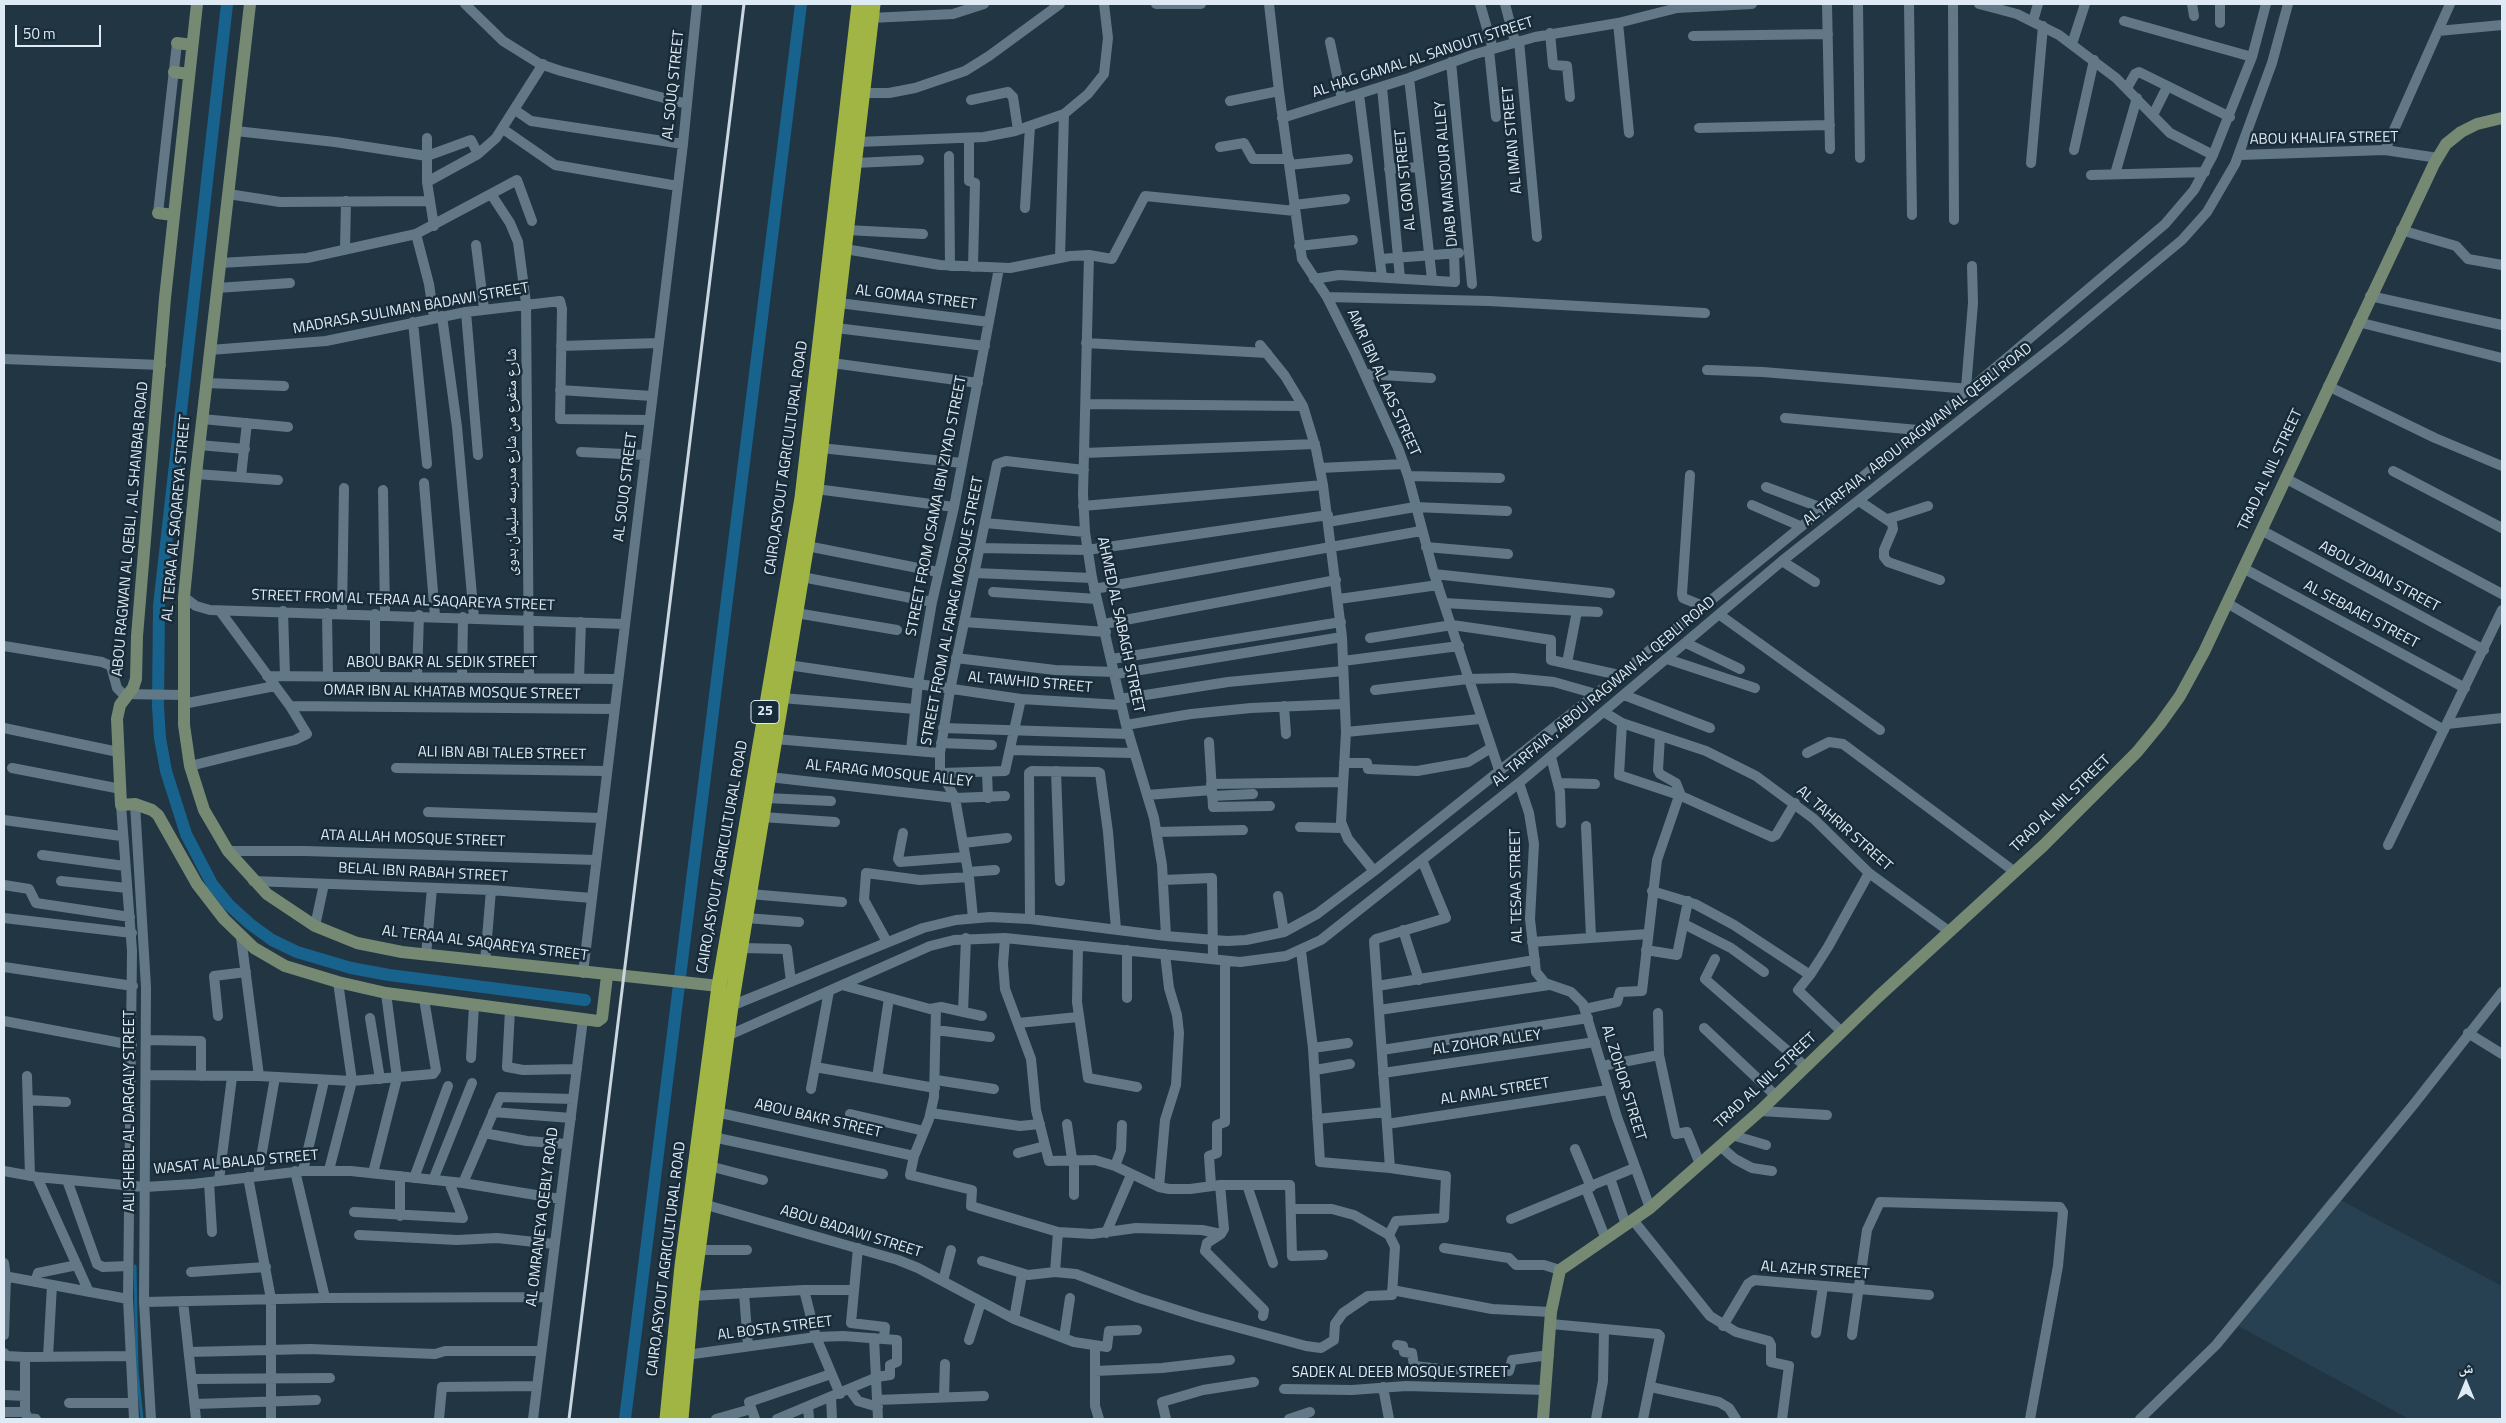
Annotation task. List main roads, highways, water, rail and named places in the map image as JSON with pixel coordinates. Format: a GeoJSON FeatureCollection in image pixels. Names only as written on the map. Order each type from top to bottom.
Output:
{"type":"FeatureCollection","features":[{"type":"Feature","properties":{"kind":"highway","name":"CAIRO,ASYOUT AGRICULTURAL ROAD"},"geometry":{"type":"LineString","coordinates":[[667,1419],[682,1266],[719,986],[782,672],[796,613],[816,489],[857,142],[856,93],[859,4]]}},
{"type":"Feature","properties":{"kind":"highway","name":"CAIRO,ASYOUT AGRICULTURAL ROAD"},"geometry":{"type":"LineString","coordinates":[[681,1419],[692,1296],[716,1112],[740,948],[782,698],[782,672],[802,498],[856,93],[872,11]]}},
{"type":"Feature","properties":{"kind":"waterway"},"geometry":{"type":"LineString","coordinates":[[227,4],[159,606],[158,706],[160,738],[166,771],[186,834],[212,884],[229,905],[272,940],[297,952],[351,968],[389,975],[585,1000]]}},
{"type":"Feature","properties":{"kind":"waterway"},"geometry":{"type":"LineString","coordinates":[[625,1419],[801,4]]}},
{"type":"Feature","properties":{"kind":"waterway"},"geometry":{"type":"LineString","coordinates":[[135,1266],[137,1371],[142,1419]]}},
{"type":"Feature","properties":{"kind":"railway"},"geometry":{"type":"LineString","coordinates":[[569,1419],[744,4]]}}]}
